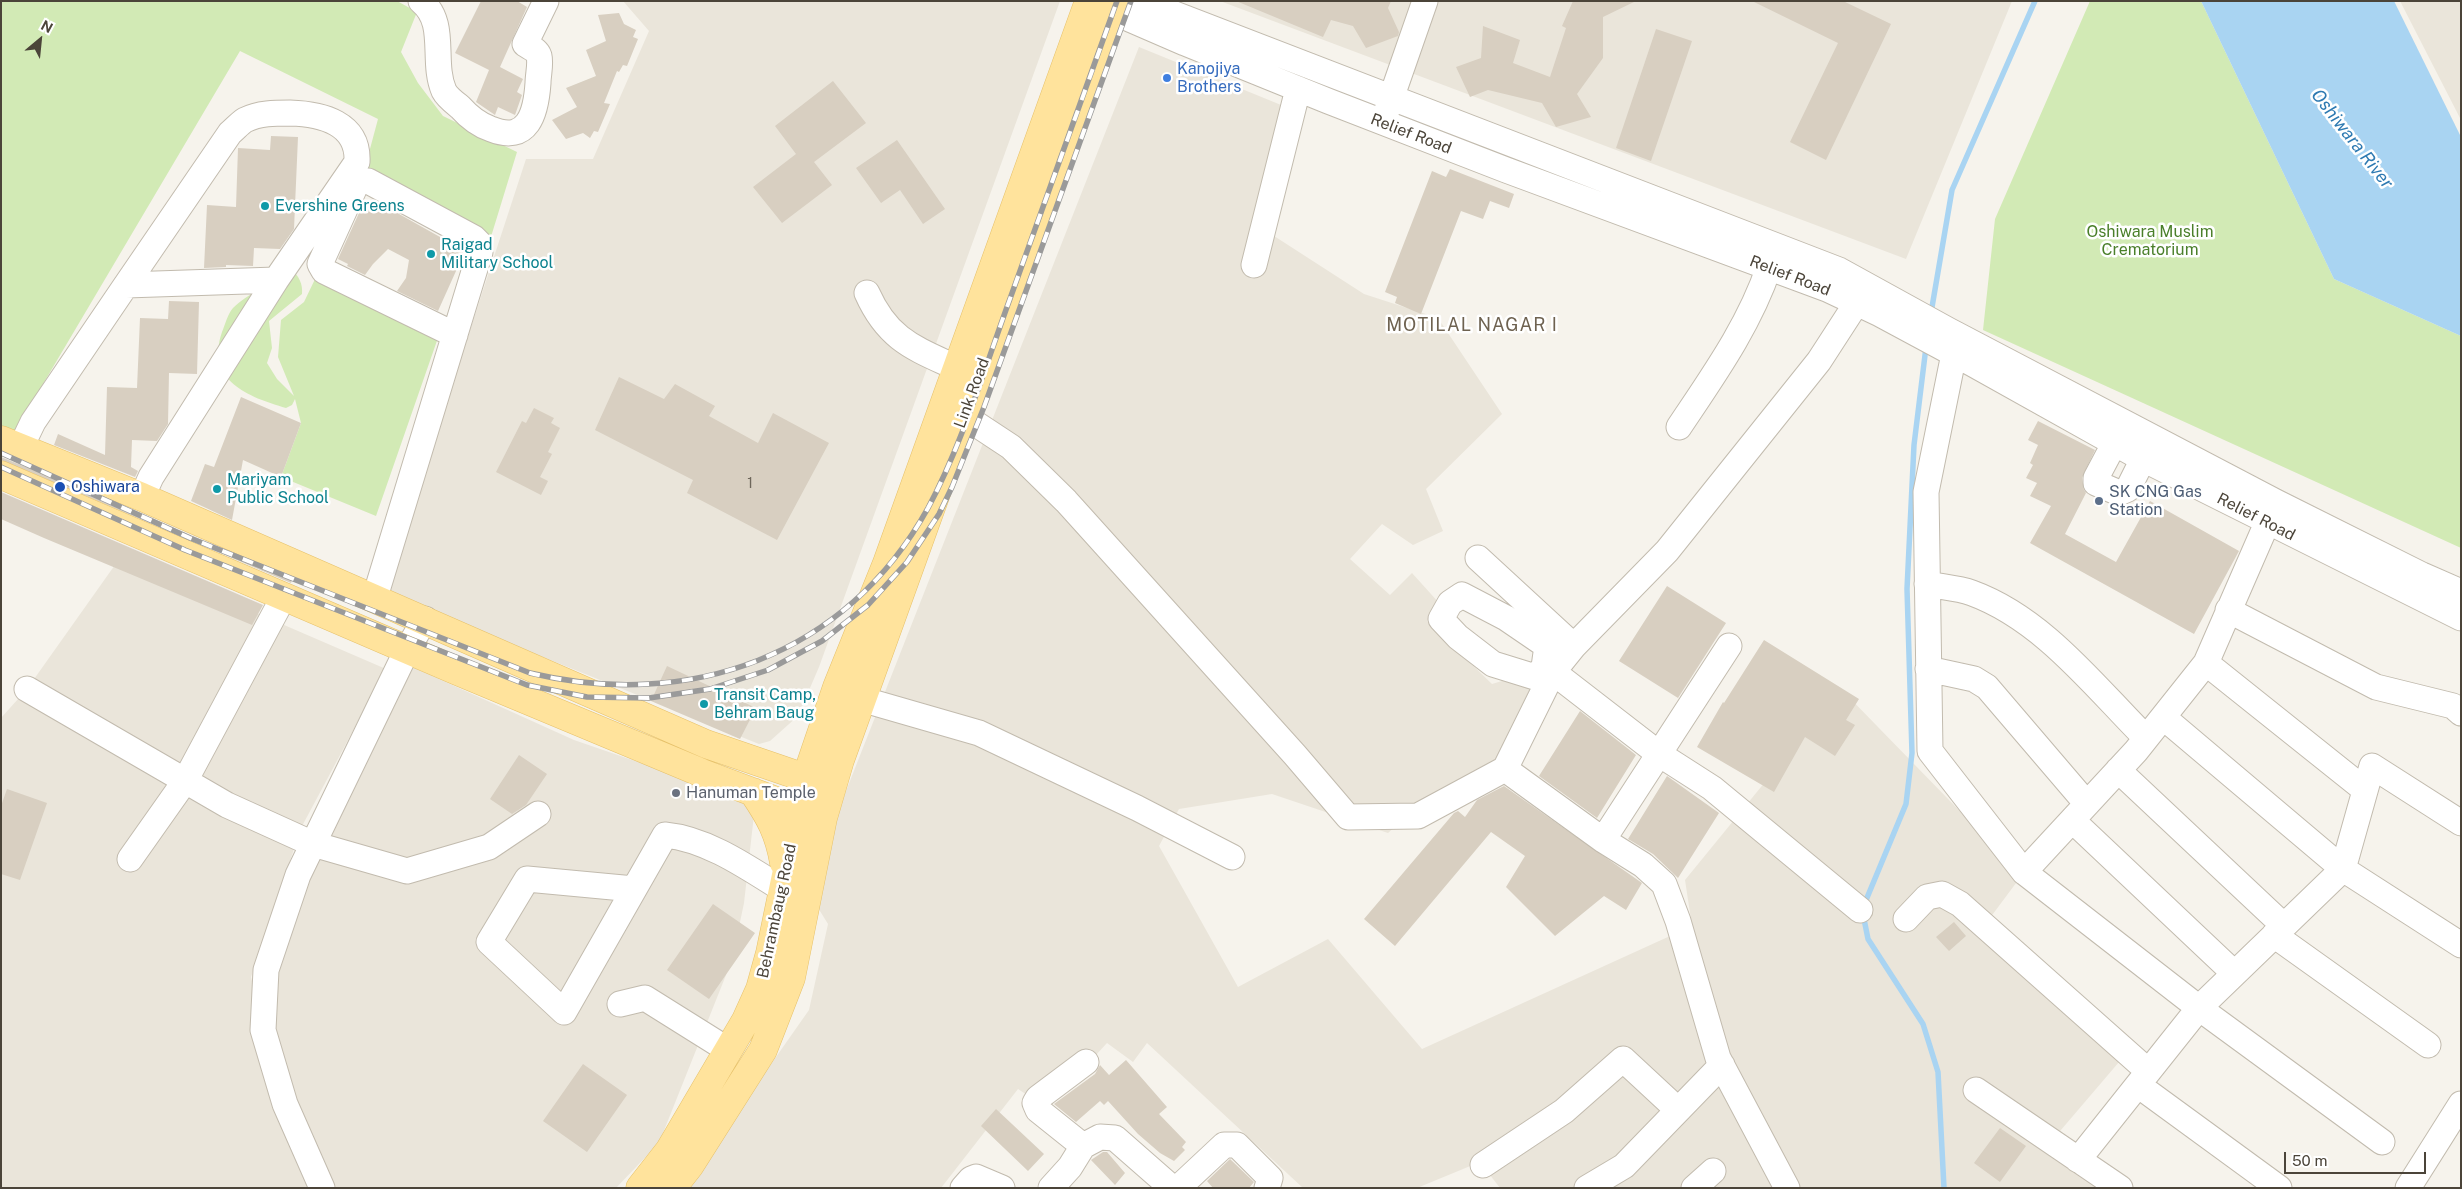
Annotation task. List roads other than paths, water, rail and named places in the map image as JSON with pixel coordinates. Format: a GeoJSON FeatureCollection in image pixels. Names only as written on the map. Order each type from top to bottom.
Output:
{"type":"FeatureCollection","features":[{"type":"Feature","properties":{"kind":"main road","name":"Link Road"},"geometry":{"type":"LineString","coordinates":[[817,744],[837,687],[888,563],[1089,1]]}},
{"type":"Feature","properties":{"kind":"main road","name":"Link Road"},"geometry":{"type":"LineString","coordinates":[[818,782],[861,699],[1117,6]]}},
{"type":"Feature","properties":{"kind":"main road"},"geometry":{"type":"LineString","coordinates":[[10,444],[142,497],[375,597],[706,744],[818,782]]}},
{"type":"Feature","properties":{"kind":"main road"},"geometry":{"type":"LineString","coordinates":[[1,475],[407,650],[810,814]]}},
{"type":"Feature","properties":{"kind":"main road"},"geometry":{"type":"LineString","coordinates":[[764,764],[785,761],[817,744]]}},
{"type":"Feature","properties":{"kind":"main road","name":"Behrambaug Road"},"geometry":{"type":"LineString","coordinates":[[672,1188],[690,1165],[763,1050],[791,978],[810,814],[818,782],[817,744]]}},
{"type":"Feature","properties":{"kind":"main road"},"geometry":{"type":"LineString","coordinates":[[753,792],[773,822],[780,840],[784,880]]}},
{"type":"Feature","properties":{"kind":"main road","name":"Behrambaug Road"},"geometry":{"type":"LineString","coordinates":[[640,1188],[669,1152],[760,989],[770,953],[784,880],[810,814]]}},
{"type":"Feature","properties":{"kind":"street"},"geometry":{"type":"LineString","coordinates":[[421,1],[432,10],[437,32],[438,66],[444,92],[468,116],[490,129],[510,134],[524,129],[537,108],[540,57],[535,50],[525,44],[546,1]]}},
{"type":"Feature","properties":{"kind":"street","name":"Relief Road"},"geometry":{"type":"LineString","coordinates":[[1089,1],[1117,6],[1185,43],[1382,122],[1769,268],[1827,289],[1873,300]]}},
{"type":"Feature","properties":{"kind":"street","name":"Relief Road"},"geometry":{"type":"LineString","coordinates":[[1141,1],[1839,270],[1873,300],[2179,464],[2461,592]]}},
{"type":"Feature","properties":{"kind":"street"},"geometry":{"type":"LineString","coordinates":[[1382,122],[1392,99],[1425,1]]}},
{"type":"Feature","properties":{"kind":"street"},"geometry":{"type":"LineString","coordinates":[[1254,265],[1298,89]]}},
{"type":"Feature","properties":{"kind":"street"},"geometry":{"type":"LineString","coordinates":[[10,444],[33,422],[230,133],[245,120],[265,114],[314,114],[344,127],[358,148],[357,162],[276,280],[151,477],[142,497]]}},
{"type":"Feature","properties":{"kind":"street"},"geometry":{"type":"LineString","coordinates":[[375,597],[455,335],[480,252],[480,244],[474,238],[368,181],[361,181],[355,187],[320,264],[324,271],[455,335]]}},
{"type":"Feature","properties":{"kind":"street"},"geometry":{"type":"LineString","coordinates":[[1679,427],[1719,367],[1747,318],[1759,295],[1769,268]]}},
{"type":"Feature","properties":{"kind":"street"},"geometry":{"type":"LineString","coordinates":[[126,285],[276,280]]}},
{"type":"Feature","properties":{"kind":"street"},"geometry":{"type":"LineString","coordinates":[[867,293],[874,308],[888,328],[906,344],[957,368]]}},
{"type":"Feature","properties":{"kind":"street"},"geometry":{"type":"LineString","coordinates":[[964,416],[1011,447],[1066,501],[1295,755],[1348,817],[1418,816],[1505,769],[1553,672],[1574,646],[1667,551],[1819,361],[1873,300]]}},
{"type":"Feature","properties":{"kind":"street"},"geometry":{"type":"LineString","coordinates":[[1951,342],[1926,492],[1930,751],[2024,872],[2199,1008],[2382,1142]]}},
{"type":"Feature","properties":{"kind":"street","name":"Relief Road"},"geometry":{"type":"LineString","coordinates":[[1951,342],[2114,444],[2143,459],[2179,464],[2267,522],[2461,618]]}},
{"type":"Feature","properties":{"kind":"street"},"geometry":{"type":"LineString","coordinates":[[2114,444],[2096,478],[2096,483],[2110,491],[2120,493],[2128,489],[2143,459]]}},
{"type":"Feature","properties":{"kind":"street"},"geometry":{"type":"LineString","coordinates":[[2024,872],[2146,738],[2206,663],[2267,522]]}},
{"type":"Feature","properties":{"kind":"street"},"geometry":{"type":"LineString","coordinates":[[1478,558],[1551,638],[1574,646]]}},
{"type":"Feature","properties":{"kind":"street"},"geometry":{"type":"LineString","coordinates":[[1927,584],[1970,592],[1996,603],[2036,629],[2146,738]]}},
{"type":"Feature","properties":{"kind":"street"},"geometry":{"type":"LineString","coordinates":[[130,859],[185,781],[283,598]]}},
{"type":"Feature","properties":{"kind":"street"},"geometry":{"type":"LineString","coordinates":[[2228,610],[2376,687],[2453,706],[2461,713]]}},
{"type":"Feature","properties":{"kind":"street"},"geometry":{"type":"LineString","coordinates":[[322,1188],[285,1104],[263,1030],[266,970],[298,875],[407,650],[425,619]]}},
{"type":"Feature","properties":{"kind":"street"},"geometry":{"type":"LineString","coordinates":[[1603,840],[1729,646]]}},
{"type":"Feature","properties":{"kind":"street"},"geometry":{"type":"LineString","coordinates":[[2206,663],[2365,790]]}},
{"type":"Feature","properties":{"kind":"street"},"geometry":{"type":"LineString","coordinates":[[1928,669],[1974,679],[1987,687],[2080,812],[2234,973]]}},
{"type":"Feature","properties":{"kind":"street"},"geometry":{"type":"LineString","coordinates":[[1553,672],[1659,754],[1712,788],[1860,910]]}},
{"type":"Feature","properties":{"kind":"street"},"geometry":{"type":"LineString","coordinates":[[26,689],[227,805],[314,844],[407,871],[489,847],[538,814]]}},
{"type":"Feature","properties":{"kind":"street"},"geometry":{"type":"LineString","coordinates":[[861,699],[979,733],[1137,808],[1232,857]]}},
{"type":"Feature","properties":{"kind":"street"},"geometry":{"type":"LineString","coordinates":[[2163,717],[2343,869],[2461,945]]}},
{"type":"Feature","properties":{"kind":"street"},"geometry":{"type":"LineString","coordinates":[[2078,1160],[2199,1008],[2343,869],[2372,766],[2461,823]]}},
{"type":"Feature","properties":{"kind":"street"},"geometry":{"type":"LineString","coordinates":[[1505,769],[1603,840],[1643,865],[1664,884],[1678,921],[1722,1065],[1787,1188]]}},
{"type":"Feature","properties":{"kind":"street"},"geometry":{"type":"LineString","coordinates":[[2118,770],[2279,931],[2428,1045]]}},
{"type":"Feature","properties":{"kind":"street"},"geometry":{"type":"LineString","coordinates":[[634,889],[527,879],[489,942],[564,1012],[666,835],[687,837],[751,870],[784,880]]}},
{"type":"Feature","properties":{"kind":"street"},"geometry":{"type":"LineString","coordinates":[[1906,919],[1927,897],[1942,894],[1960,904],[2143,1078],[2279,1188]]}},
{"type":"Feature","properties":{"kind":"street"},"geometry":{"type":"LineString","coordinates":[[653,989],[732,1042]]}},
{"type":"Feature","properties":{"kind":"street"},"geometry":{"type":"LineString","coordinates":[[620,1004],[644,998],[732,1042]]}},
{"type":"Feature","properties":{"kind":"street"},"geometry":{"type":"LineString","coordinates":[[1483,1165],[1564,1111],[1623,1059],[1678,1110]]}},
{"type":"Feature","properties":{"kind":"street"},"geometry":{"type":"LineString","coordinates":[[1083,1146],[1038,1110],[1035,1103],[1038,1098],[1086,1062]]}},
{"type":"Feature","properties":{"kind":"street"},"geometry":{"type":"LineString","coordinates":[[1587,1188],[1624,1166],[1722,1065]]}},
{"type":"Feature","properties":{"kind":"street"},"geometry":{"type":"LineString","coordinates":[[1976,1090],[2120,1188]]}},
{"type":"Feature","properties":{"kind":"street"},"geometry":{"type":"LineString","coordinates":[[2408,1188],[2461,1104]]}},
{"type":"Feature","properties":{"kind":"street"},"geometry":{"type":"LineString","coordinates":[[1051,1188],[1070,1167],[1083,1146],[1100,1137],[1116,1138],[1182,1186],[1224,1145],[1237,1145],[1270,1178],[1267,1188]]}},
{"type":"Feature","properties":{"kind":"street"},"geometry":{"type":"LineString","coordinates":[[1694,1188],[1713,1171]]}},
{"type":"Feature","properties":{"kind":"street"},"geometry":{"type":"LineString","coordinates":[[963,1188],[971,1179],[976,1177],[1002,1188]]}},
{"type":"Feature","properties":{"kind":"water","name":"Oshiwara River"},"geometry":{"type":"Polygon","coordinates":[[[2201,1],[2394,1],[2461,137],[2461,336],[2334,279],[2201,1]]]}},
{"type":"Feature","properties":{"kind":"waterway"},"geometry":{"type":"LineString","coordinates":[[1931,313],[1952,190],[2035,1]]}},
{"type":"Feature","properties":{"kind":"waterway"},"geometry":{"type":"LineString","coordinates":[[1864,905],[1906,804],[1912,753],[1907,589],[1914,445],[1926,347]]}},
{"type":"Feature","properties":{"kind":"waterway"},"geometry":{"type":"LineString","coordinates":[[1863,914],[1868,939],[1923,1024],[1938,1072],[1944,1188]]}},
{"type":"Feature","properties":{"kind":"railway"},"geometry":{"type":"LineString","coordinates":[[1,453],[190,538],[530,673],[590,683],[648,684],[705,677],[758,660],[808,635],[854,602],[894,559],[928,508],[952,458],[973,404],[1117,1]]}},
{"type":"Feature","properties":{"kind":"railway"},"geometry":{"type":"LineString","coordinates":[[1,467],[185,550],[527,685],[587,697],[649,698],[710,689],[768,670],[822,641],[868,605],[907,562],[939,514],[952,487],[984,407],[1131,1]]}},
{"type":"Feature","properties":{"kind":"place","name":"Kanojiya Brothers"},"geometry":{"type":"Point","coordinates":[1167,78]}},
{"type":"Feature","properties":{"kind":"place","name":"Evershine Greens"},"geometry":{"type":"Point","coordinates":[265,206]}},
{"type":"Feature","properties":{"kind":"place","name":"Raigad Military School"},"geometry":{"type":"Point","coordinates":[431,254]}},
{"type":"Feature","properties":{"kind":"place","name":"Oshiwara"},"geometry":{"type":"Point","coordinates":[60,487]}},
{"type":"Feature","properties":{"kind":"place","name":"Mariyam Public School"},"geometry":{"type":"Point","coordinates":[217,489]}},
{"type":"Feature","properties":{"kind":"place","name":"SK CNG Gas Station"},"geometry":{"type":"Point","coordinates":[2099,501]}},
{"type":"Feature","properties":{"kind":"place","name":"Transit Camp, Behram Baug"},"geometry":{"type":"Point","coordinates":[704,704]}},
{"type":"Feature","properties":{"kind":"place","name":"Hanuman Temple"},"geometry":{"type":"Point","coordinates":[676,793]}},
{"type":"Feature","properties":{"kind":"district","name":"MOTILAL NAGAR I"},"geometry":{"type":"Point","coordinates":[1472,325]}},
{"type":"Feature","properties":{"kind":"park label","name":"Oshiwara Muslim Crematorium"},"geometry":{"type":"Point","coordinates":[2150,241]}}]}
